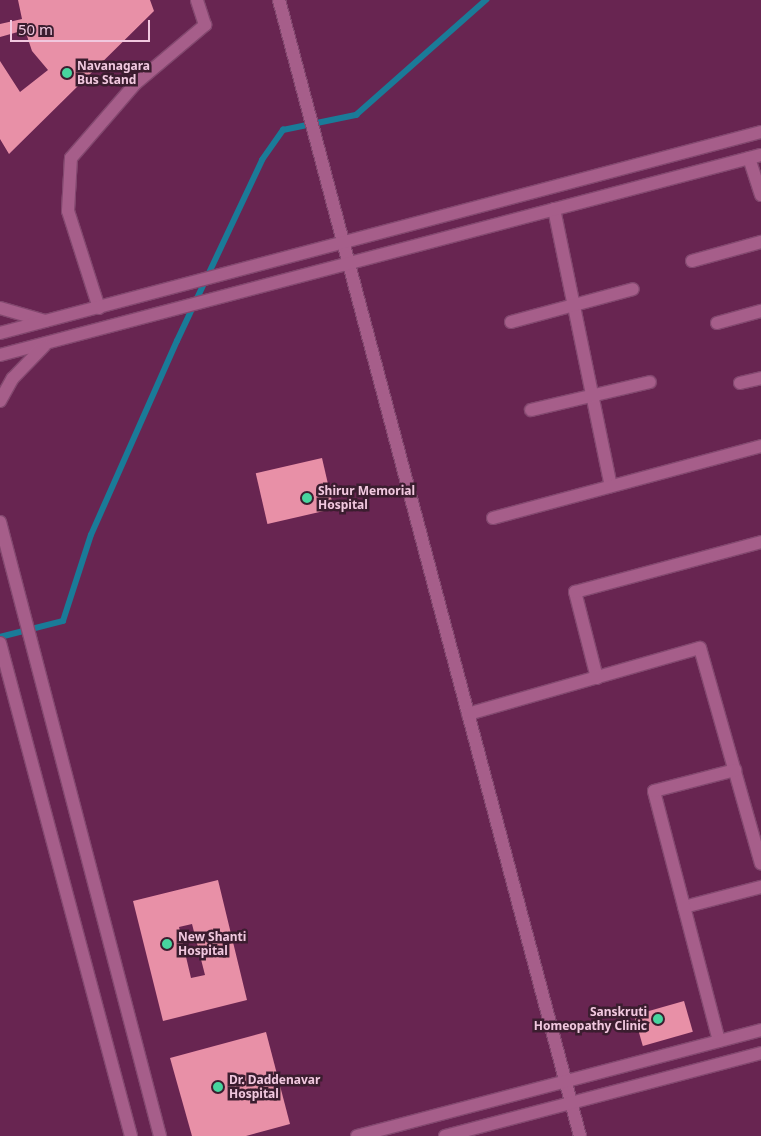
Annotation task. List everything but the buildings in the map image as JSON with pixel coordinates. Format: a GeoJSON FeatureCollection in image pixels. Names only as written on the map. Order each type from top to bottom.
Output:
{"type":"FeatureCollection","features":[{"type":"Feature","properties":{"kind":"street"},"geometry":{"type":"LineString","coordinates":[[99,308],[68,211],[71,158],[135,84],[206,25],[197,0]]}},
{"type":"Feature","properties":{"kind":"street"},"geometry":{"type":"LineString","coordinates":[[279,0],[580,1136]]}},
{"type":"Feature","properties":{"kind":"street"},"geometry":{"type":"LineString","coordinates":[[0,333],[761,132]]}},
{"type":"Feature","properties":{"kind":"street"},"geometry":{"type":"LineString","coordinates":[[0,355],[755,156],[761,195]]}},
{"type":"Feature","properties":{"kind":"street"},"geometry":{"type":"LineString","coordinates":[[554,209],[611,486]]}},
{"type":"Feature","properties":{"kind":"street"},"geometry":{"type":"LineString","coordinates":[[692,261],[761,242]]}},
{"type":"Feature","properties":{"kind":"street"},"geometry":{"type":"LineString","coordinates":[[512,322],[633,289]]}},
{"type":"Feature","properties":{"kind":"street"},"geometry":{"type":"LineString","coordinates":[[0,308],[45,321]]}},
{"type":"Feature","properties":{"kind":"street"},"geometry":{"type":"LineString","coordinates":[[717,323],[761,311]]}},
{"type":"Feature","properties":{"kind":"street"},"geometry":{"type":"LineString","coordinates":[[0,401],[13,378],[48,342]]}},
{"type":"Feature","properties":{"kind":"street"},"geometry":{"type":"LineString","coordinates":[[740,383],[761,378]]}},
{"type":"Feature","properties":{"kind":"street"},"geometry":{"type":"LineString","coordinates":[[531,410],[650,382]]}},
{"type":"Feature","properties":{"kind":"street"},"geometry":{"type":"LineString","coordinates":[[493,518],[761,446]]}},
{"type":"Feature","properties":{"kind":"street"},"geometry":{"type":"LineString","coordinates":[[0,522],[160,1136]]}},
{"type":"Feature","properties":{"kind":"street"},"geometry":{"type":"LineString","coordinates":[[597,678],[574,592],[761,542]]}},
{"type":"Feature","properties":{"kind":"street"},"geometry":{"type":"LineString","coordinates":[[0,643],[131,1136]]}},
{"type":"Feature","properties":{"kind":"street"},"geometry":{"type":"LineString","coordinates":[[468,714],[700,648],[761,864]]}},
{"type":"Feature","properties":{"kind":"street"},"geometry":{"type":"LineString","coordinates":[[719,1041],[654,791],[735,770]]}},
{"type":"Feature","properties":{"kind":"street"},"geometry":{"type":"LineString","coordinates":[[684,907],[761,887]]}},
{"type":"Feature","properties":{"kind":"street"},"geometry":{"type":"LineString","coordinates":[[357,1136],[761,1030]]}},
{"type":"Feature","properties":{"kind":"street"},"geometry":{"type":"LineString","coordinates":[[445,1136],[761,1053]]}},
{"type":"Feature","properties":{"kind":"waterway"},"geometry":{"type":"LineString","coordinates":[[0,637],[63,621],[91,535],[177,341],[262,160],[283,130],[356,115],[486,0]]}},
{"type":"Feature","properties":{"kind":"place","name":"Navanagara Bus Stand"},"geometry":{"type":"Point","coordinates":[67,73]}},
{"type":"Feature","properties":{"kind":"place","name":"Shirur Memorial Hospital"},"geometry":{"type":"Point","coordinates":[307,498]}},
{"type":"Feature","properties":{"kind":"place","name":"New Shanti Hospital"},"geometry":{"type":"Point","coordinates":[167,944]}},
{"type":"Feature","properties":{"kind":"place","name":"Sanskruti Homeopathy Clinic"},"geometry":{"type":"Point","coordinates":[658,1019]}},
{"type":"Feature","properties":{"kind":"place","name":"Dr. Daddenavar Hospital"},"geometry":{"type":"Point","coordinates":[218,1087]}}]}
